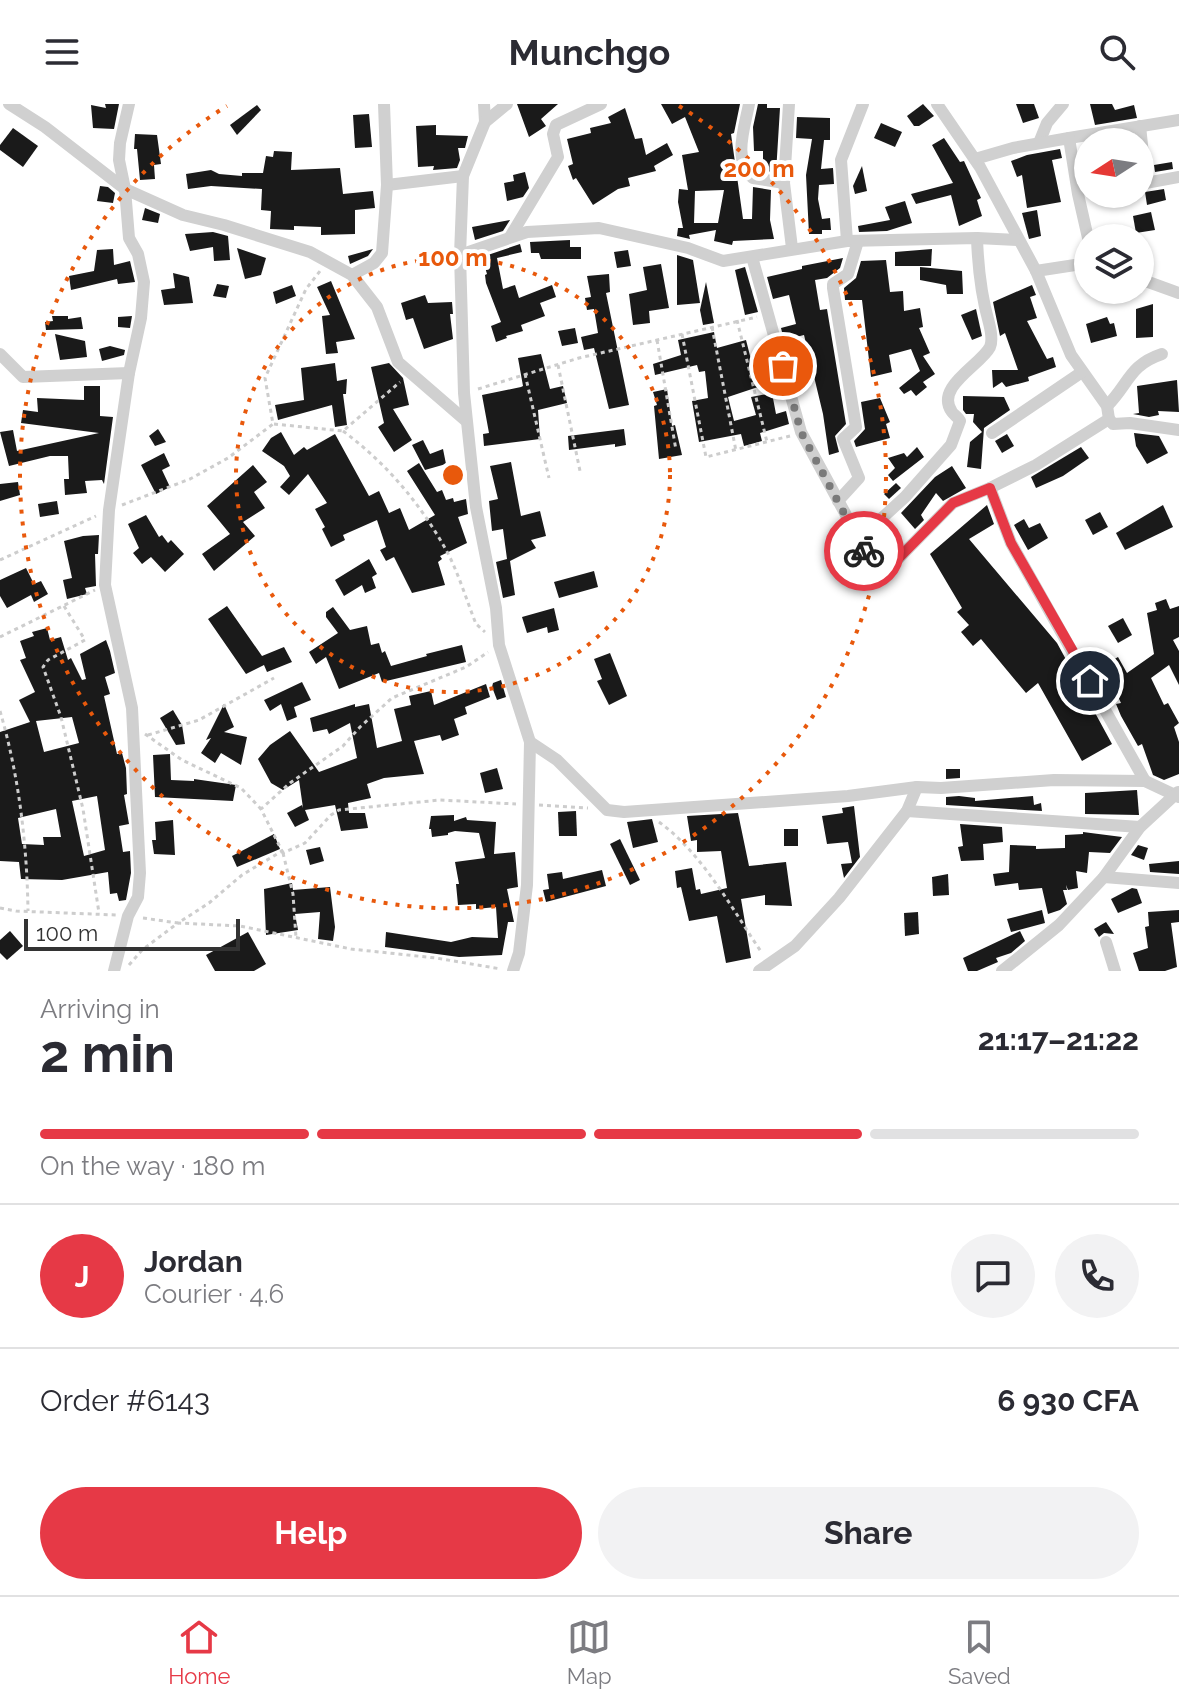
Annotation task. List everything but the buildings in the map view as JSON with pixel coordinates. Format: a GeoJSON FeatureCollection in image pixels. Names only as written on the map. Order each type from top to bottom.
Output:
{"type":"FeatureCollection","features":[{"type":"Feature","properties":{"kind":"street"},"geometry":{"type":"LineString","coordinates":[[9,104],[45,127],[125,189],[179,214],[282,242],[352,275],[377,307],[398,362],[409,375],[465,420]]}},
{"type":"Feature","properties":{"kind":"street"},"geometry":{"type":"LineString","coordinates":[[352,275],[374,263],[382,253],[387,185],[384,104]]}},
{"type":"Feature","properties":{"kind":"street"},"geometry":{"type":"LineString","coordinates":[[484,104],[485,122],[463,176],[460,255],[464,393],[476,507],[496,608],[499,645],[530,742],[527,885],[519,953],[513,971]]}},
{"type":"Feature","properties":{"kind":"street"},"geometry":{"type":"LineString","coordinates":[[485,122],[507,104]]}},
{"type":"Feature","properties":{"kind":"street"},"geometry":{"type":"LineString","coordinates":[[510,237],[558,157],[553,134],[556,125],[601,104]]}},
{"type":"Feature","properties":{"kind":"street"},"geometry":{"type":"LineString","coordinates":[[749,104],[742,144],[743,166],[753,178],[784,183]]}},
{"type":"Feature","properties":{"kind":"street"},"geometry":{"type":"LineString","coordinates":[[789,104],[784,183],[792,248]]}},
{"type":"Feature","properties":{"kind":"street"},"geometry":{"type":"LineString","coordinates":[[838,501],[859,478],[843,439],[856,427],[833,284],[848,274],[852,241],[841,160],[863,104]]}},
{"type":"Feature","properties":{"kind":"street"},"geometry":{"type":"LineString","coordinates":[[937,104],[975,159],[1036,271],[1057,325],[1113,424],[1130,423],[1179,430]]}},
{"type":"Feature","properties":{"kind":"street"},"geometry":{"type":"LineString","coordinates":[[1039,143],[1047,123],[1063,104]]}},
{"type":"Feature","properties":{"kind":"street"},"geometry":{"type":"LineString","coordinates":[[114,971],[128,916],[138,897],[140,885],[134,731],[105,585],[109,510],[129,373],[141,318],[144,282],[138,254],[129,238],[119,152],[130,105]]}},
{"type":"Feature","properties":{"kind":"street"},"geometry":{"type":"LineString","coordinates":[[975,159],[1039,143],[1179,120]]}},
{"type":"Feature","properties":{"kind":"street"},"geometry":{"type":"LineString","coordinates":[[1069,138],[1074,158]]}},
{"type":"Feature","properties":{"kind":"street"},"geometry":{"type":"LineString","coordinates":[[387,185],[463,176]]}},
{"type":"Feature","properties":{"kind":"street"},"geometry":{"type":"LineString","coordinates":[[1154,181],[1179,177]]}},
{"type":"Feature","properties":{"kind":"street"},"geometry":{"type":"LineString","coordinates":[[460,255],[527,232],[599,228],[688,248],[723,261],[852,241],[1017,240]]}},
{"type":"Feature","properties":{"kind":"street"},"geometry":{"type":"LineString","coordinates":[[858,540],[905,497],[951,445],[960,421],[949,404],[951,389],[990,346],[992,336],[981,294],[977,238]]}},
{"type":"Feature","properties":{"kind":"street"},"geometry":{"type":"LineString","coordinates":[[752,257],[801,432],[878,574],[884,573],[953,503],[1036,465],[1108,413],[1137,367],[1145,360],[1162,354]]}},
{"type":"Feature","properties":{"kind":"street"},"geometry":{"type":"LineString","coordinates":[[1036,271],[1074,265]]}},
{"type":"Feature","properties":{"kind":"street"},"geometry":{"type":"LineString","coordinates":[[1154,284],[1179,293]]}},
{"type":"Feature","properties":{"kind":"street"},"geometry":{"type":"LineString","coordinates":[[0,354],[23,377],[129,373]]}},
{"type":"Feature","properties":{"kind":"street"},"geometry":{"type":"LineString","coordinates":[[992,433],[1082,372]]}},
{"type":"Feature","properties":{"kind":"street"},"geometry":{"type":"LineString","coordinates":[[990,488],[1011,543],[1145,781]]}},
{"type":"Feature","properties":{"kind":"street"},"geometry":{"type":"LineString","coordinates":[[530,742],[557,760],[607,810],[624,812],[848,796],[917,787],[1054,780],[1145,781],[1178,794],[1140,827],[1104,877],[1059,925],[1002,971]]}},
{"type":"Feature","properties":{"kind":"street"},"geometry":{"type":"LineString","coordinates":[[764,967],[795,946],[876,854],[907,811],[917,787]]}},
{"type":"Feature","properties":{"kind":"street"},"geometry":{"type":"LineString","coordinates":[[907,811],[1140,827]]}},
{"type":"Feature","properties":{"kind":"street"},"geometry":{"type":"LineString","coordinates":[[1104,877],[1179,883]]}},
{"type":"Feature","properties":{"kind":"street"},"geometry":{"type":"LineString","coordinates":[[1106,942],[1115,971]]}},
{"type":"Feature","properties":{"kind":"path"},"geometry":{"type":"LineString","coordinates":[[273,424],[265,378],[306,289],[327,261]]}},
{"type":"Feature","properties":{"kind":"path"},"geometry":{"type":"LineString","coordinates":[[464,393],[558,365],[737,320],[769,315]]}},
{"type":"Feature","properties":{"kind":"path"},"geometry":{"type":"LineString","coordinates":[[737,320],[767,442]]}},
{"type":"Feature","properties":{"kind":"path"},"geometry":{"type":"LineString","coordinates":[[712,327],[736,451]]}},
{"type":"Feature","properties":{"kind":"path"},"geometry":{"type":"LineString","coordinates":[[682,334],[706,457],[801,432]]}},
{"type":"Feature","properties":{"kind":"path"},"geometry":{"type":"LineString","coordinates":[[657,340],[676,450]]}},
{"type":"Feature","properties":{"kind":"path"},"geometry":{"type":"LineString","coordinates":[[558,365],[580,471]]}},
{"type":"Feature","properties":{"kind":"path"},"geometry":{"type":"LineString","coordinates":[[525,374],[549,478]]}},
{"type":"Feature","properties":{"kind":"path"},"geometry":{"type":"LineString","coordinates":[[343,431],[409,375]]}},
{"type":"Feature","properties":{"kind":"path"},"geometry":{"type":"LineString","coordinates":[[0,560],[109,510],[190,479],[228,458],[273,424],[343,431],[374,454],[411,495],[447,550],[476,624],[499,645],[466,667],[392,698],[343,746],[290,783],[261,809]]}},
{"type":"Feature","properties":{"kind":"path"},"geometry":{"type":"LineString","coordinates":[[0,637],[105,585]]}},
{"type":"Feature","properties":{"kind":"path"},"geometry":{"type":"LineString","coordinates":[[64,606],[85,640],[48,660],[43,667],[61,717],[83,809],[99,913]]}},
{"type":"Feature","properties":{"kind":"path"},"geometry":{"type":"LineString","coordinates":[[148,735],[199,720],[274,678]]}},
{"type":"Feature","properties":{"kind":"path"},"geometry":{"type":"LineString","coordinates":[[0,711],[19,793],[28,911]]}},
{"type":"Feature","properties":{"kind":"path"},"geometry":{"type":"LineString","coordinates":[[134,731],[148,735],[182,760],[241,788],[261,809],[282,852],[293,894],[296,938]]}},
{"type":"Feature","properties":{"kind":"path"},"geometry":{"type":"LineString","coordinates":[[124,971],[142,950],[209,903],[242,875],[305,843],[339,810],[440,800],[607,810]]}},
{"type":"Feature","properties":{"kind":"path"},"geometry":{"type":"LineString","coordinates":[[643,810],[672,831],[715,883],[764,967]]}},
{"type":"Feature","properties":{"kind":"path"},"geometry":{"type":"LineString","coordinates":[[0,908],[99,913],[178,923],[240,926],[351,949],[513,971]]}},
{"type":"Feature","properties":{"kind":"way so far"},"geometry":{"type":"LineString","coordinates":[[783,366],[801,432],[864,551]]}},
{"type":"Feature","properties":{"kind":"route"},"geometry":{"type":"LineString","coordinates":[[864,551],[878,574],[884,573],[953,503],[990,488],[1011,543],[1090,681]]}}]}
